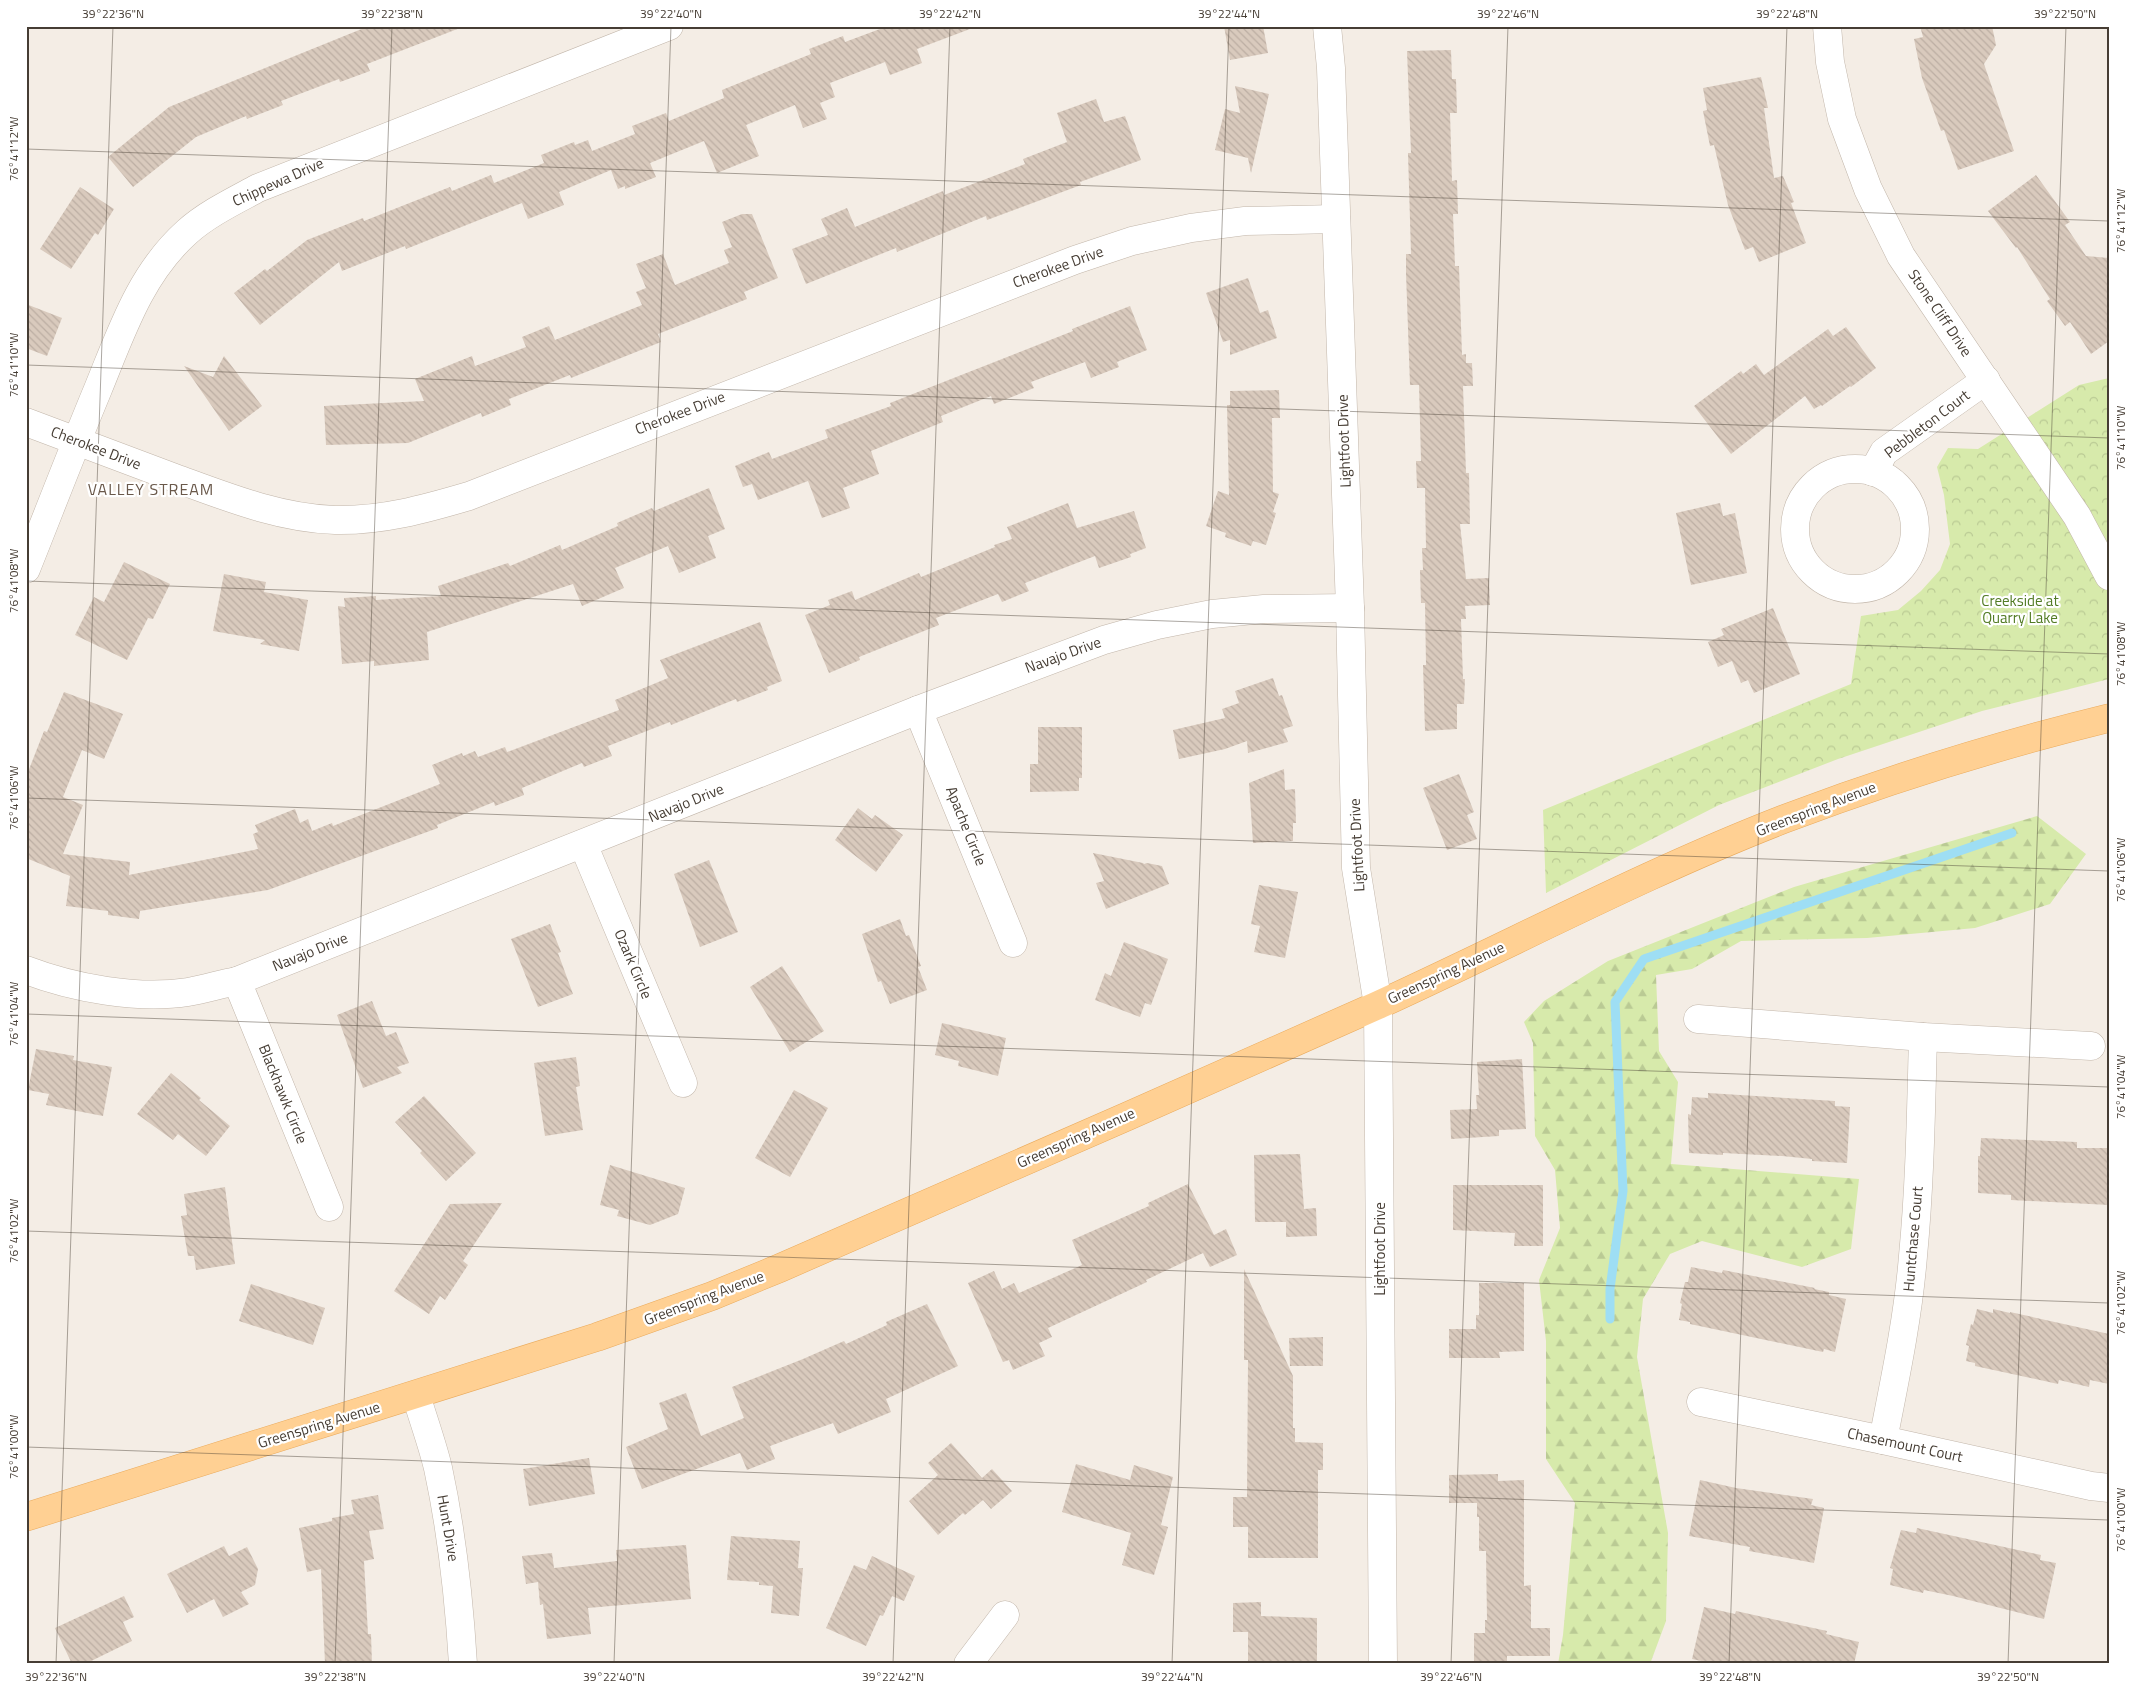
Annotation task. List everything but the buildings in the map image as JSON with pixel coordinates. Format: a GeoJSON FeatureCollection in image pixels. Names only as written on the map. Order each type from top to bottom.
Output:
{"type":"FeatureCollection","features":[{"type":"Feature","properties":{"kind":"main road","name":"Greenspring Avenue"},"geometry":{"type":"LineString","coordinates":[[26,1517],[597,1337],[712,1296],[780,1268],[1378,1005],[1593,904],[1782,820],[1879,785],[1980,753],[2109,718]]}},
{"type":"Feature","properties":{"kind":"street","name":"Chippewa Drive"},"geometry":{"type":"LineString","coordinates":[[26,569],[132,305],[156,266],[187,232],[216,212],[258,188],[669,26]]}},
{"type":"Feature","properties":{"kind":"street","name":"Lightfoot Drive"},"geometry":{"type":"LineString","coordinates":[[1327,26],[1331,68],[1350,608],[1356,868],[1378,1005],[1383,1664]]}},
{"type":"Feature","properties":{"kind":"street","name":"Stone Cliff Drive"},"geometry":{"type":"LineString","coordinates":[[1827,26],[1830,62],[1842,120],[1868,189],[1901,256],[2077,516],[2109,576]]}},
{"type":"Feature","properties":{"kind":"street","name":"Cherokee Drive"},"geometry":{"type":"LineString","coordinates":[[26,422],[247,504],[291,516],[335,520],[378,518],[419,511],[469,496],[1075,260],[1132,241],[1191,228],[1245,220],[1336,219]]}},
{"type":"Feature","properties":{"kind":"street","name":"Pebbleton Court"},"geometry":{"type":"LineString","coordinates":[[1874,472],[1884,452],[1986,380]]}},
{"type":"Feature","properties":{"kind":"street","name":"Pebbleton Court"},"geometry":{"type":"LineString","coordinates":[[1860,469],[1874,472],[1894,483],[1906,496],[1913,514],[1916,532],[1912,550],[1903,566],[1890,578],[1874,587],[1856,590],[1838,587],[1824,581],[1811,570],[1802,558],[1795,526],[1798,511],[1805,496],[1816,484],[1829,475],[1844,470],[1860,469]]}},
{"type":"Feature","properties":{"kind":"street","name":"Navajo Drive"},"geometry":{"type":"LineString","coordinates":[[26,970],[47,978],[100,989],[148,994],[187,992],[237,981],[918,710],[1104,640],[1157,625],[1212,614],[1264,609],[1350,608]]}},
{"type":"Feature","properties":{"kind":"street","name":"Apache Circle"},"geometry":{"type":"LineString","coordinates":[[918,710],[1013,943]]}},
{"type":"Feature","properties":{"kind":"street","name":"Ozark Circle"},"geometry":{"type":"LineString","coordinates":[[583,844],[682,1083]]}},
{"type":"Feature","properties":{"kind":"street","name":"Blackhawk Circle"},"geometry":{"type":"LineString","coordinates":[[237,981],[329,1207]]}},
{"type":"Feature","properties":{"kind":"street"},"geometry":{"type":"LineString","coordinates":[[1698,1019],[1923,1037],[2091,1046]]}},
{"type":"Feature","properties":{"kind":"street","name":"Huntchase Court"},"geometry":{"type":"LineString","coordinates":[[1883,1440],[1902,1347],[1913,1258],[1920,1160],[1923,1037]]}},
{"type":"Feature","properties":{"kind":"street","name":"Hunt Drive"},"geometry":{"type":"LineString","coordinates":[[416,1395],[437,1466],[449,1527],[459,1598],[463,1664]]}},
{"type":"Feature","properties":{"kind":"street","name":"Chasemount Court"},"geometry":{"type":"LineString","coordinates":[[1702,1402],[2091,1486],[2109,1488]]}},
{"type":"Feature","properties":{"kind":"street"},"geometry":{"type":"LineString","coordinates":[[968,1664],[1005,1615]]}},
{"type":"Feature","properties":{"kind":"green space","name":"Creekside at Quarry Lake"},"geometry":{"type":"Polygon","coordinates":[[[2109,378],[2109,679],[1982,711],[1838,759],[1719,805],[1546,893],[1543,810],[1851,684],[1861,616],[1898,610],[1921,591],[1940,570],[1950,544],[1944,495],[1937,467],[1948,448],[1978,449],[2079,385],[2109,378]]]}},
{"type":"Feature","properties":{"kind":"green space"},"geometry":{"type":"Polygon","coordinates":[[[2037,816],[2086,854],[2050,904],[1975,928],[1867,938],[1741,941],[1692,969],[1656,975],[1659,1051],[1678,1082],[1671,1164],[1859,1179],[1851,1249],[1802,1267],[1702,1241],[1670,1254],[1643,1299],[1637,1357],[1668,1533],[1666,1621],[1650,1664],[1558,1664],[1563,1635],[1575,1503],[1546,1459],[1546,1341],[1539,1280],[1560,1228],[1555,1170],[1535,1136],[1533,1043],[1524,1022],[1544,1001],[1608,961],[1794,887],[2037,816]]]}},
{"type":"Feature","properties":{"kind":"waterway"},"geometry":{"type":"LineString","coordinates":[[1610,1319],[1610,1289],[1623,1191],[1615,1002],[1644,959],[2012,833]]}},
{"type":"Feature","properties":{"kind":"district","name":"VALLEY STREAM"},"geometry":{"type":"Point","coordinates":[151,489]}}]}
